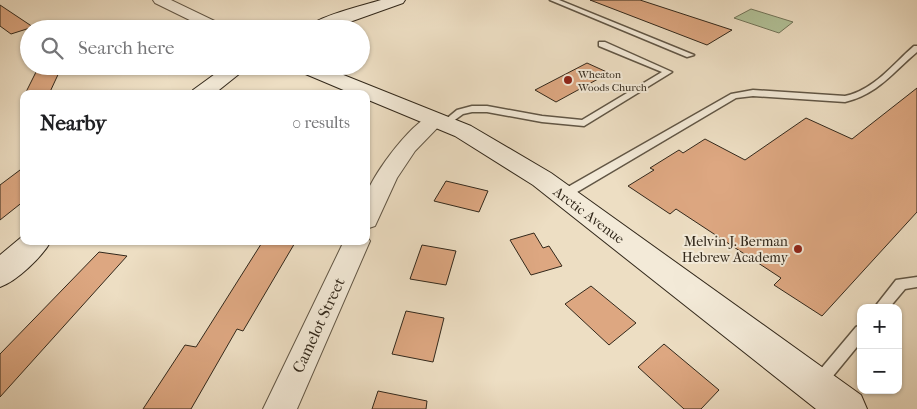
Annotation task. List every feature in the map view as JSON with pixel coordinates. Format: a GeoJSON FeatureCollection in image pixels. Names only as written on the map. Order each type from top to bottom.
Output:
{"type":"FeatureCollection","features":[{"type":"Feature","properties":{"kind":"street"},"geometry":{"type":"LineString","coordinates":[[335,20],[397,0]]}},
{"type":"Feature","properties":{"kind":"street"},"geometry":{"type":"LineString","coordinates":[[169,1],[204,20]]}},
{"type":"Feature","properties":{"kind":"street"},"geometry":{"type":"LineString","coordinates":[[206,90],[226,75]]}},
{"type":"Feature","properties":{"kind":"street","name":"Arctic Avenue"},"geometry":{"type":"LineString","coordinates":[[325,75],[362,90]]}},
{"type":"Feature","properties":{"kind":"street","name":"Arctic Avenue"},"geometry":{"type":"LineString","coordinates":[[370,93],[470,136],[542,179],[847,409]]}},
{"type":"Feature","properties":{"kind":"street"},"geometry":{"type":"LineString","coordinates":[[370,212],[386,178],[407,147],[440,122]]}},
{"type":"Feature","properties":{"kind":"street"},"geometry":{"type":"LineString","coordinates":[[0,274],[32,245]]}},
{"type":"Feature","properties":{"kind":"street","name":"Camelot Street"},"geometry":{"type":"LineString","coordinates":[[280,409],[355,245]]}},
{"type":"Feature","properties":{"kind":"lane"},"geometry":{"type":"LineString","coordinates":[[553,0],[690,55]]}},
{"type":"Feature","properties":{"kind":"lane"},"geometry":{"type":"LineString","coordinates":[[440,122],[460,112],[472,109],[504,111],[542,119],[584,123],[668,72],[602,44]]}},
{"type":"Feature","properties":{"kind":"lane"},"geometry":{"type":"LineString","coordinates":[[563,195],[734,96],[753,93],[855,98],[892,73],[917,48]]}},
{"type":"Feature","properties":{"kind":"lane"},"geometry":{"type":"LineString","coordinates":[[884,304],[901,284],[917,282]]}},
{"type":"Feature","properties":{"kind":"lane"},"geometry":{"type":"LineString","coordinates":[[816,386],[857,336]]}},
{"type":"Feature","properties":{"kind":"green space"},"geometry":{"type":"Polygon","coordinates":[[[751,9],[793,22],[779,33],[734,18],[751,9]]]}},
{"type":"Feature","properties":{"kind":"building"},"geometry":{"type":"Polygon","coordinates":[[[590,0],[640,0],[732,30],[707,45],[590,0]]]}},
{"type":"Feature","properties":{"kind":"building"},"geometry":{"type":"Polygon","coordinates":[[[0,5],[22,20],[20,20],[20,31],[11,34],[0,26],[0,5]]]}},
{"type":"Feature","properties":{"kind":"building"},"geometry":{"type":"Polygon","coordinates":[[[587,63],[609,73],[556,102],[535,90],[587,63]]]}},
{"type":"Feature","properties":{"kind":"building"},"geometry":{"type":"Polygon","coordinates":[[[34,75],[58,75],[51,90],[27,90],[34,75]]]}},
{"type":"Feature","properties":{"kind":"building"},"geometry":{"type":"Polygon","coordinates":[[[917,88],[917,212],[822,316],[774,285],[781,278],[676,209],[670,214],[628,186],[654,170],[650,168],[679,150],[683,153],[705,139],[745,160],[806,118],[852,139],[917,88]]]}},
{"type":"Feature","properties":{"kind":"building"},"geometry":{"type":"Polygon","coordinates":[[[20,170],[20,204],[0,220],[0,185],[20,170]]]}},
{"type":"Feature","properties":{"kind":"building"},"geometry":{"type":"Polygon","coordinates":[[[446,181],[488,191],[479,212],[434,201],[446,181]]]}},
{"type":"Feature","properties":{"kind":"building"},"geometry":{"type":"Polygon","coordinates":[[[534,233],[543,248],[549,246],[562,266],[531,275],[510,240],[534,233]]]}},
{"type":"Feature","properties":{"kind":"building"},"geometry":{"type":"Polygon","coordinates":[[[260,245],[294,245],[243,331],[237,329],[191,409],[143,409],[185,345],[196,347],[260,245]]]}},
{"type":"Feature","properties":{"kind":"building"},"geometry":{"type":"Polygon","coordinates":[[[422,245],[456,251],[446,285],[410,279],[422,245]]]}},
{"type":"Feature","properties":{"kind":"building"},"geometry":{"type":"Polygon","coordinates":[[[99,252],[127,256],[0,397],[0,354],[99,252]]]}},
{"type":"Feature","properties":{"kind":"building"},"geometry":{"type":"Polygon","coordinates":[[[591,286],[636,323],[609,345],[565,304],[591,286]]]}},
{"type":"Feature","properties":{"kind":"building"},"geometry":{"type":"Polygon","coordinates":[[[406,311],[444,318],[433,362],[392,354],[406,311]]]}},
{"type":"Feature","properties":{"kind":"building"},"geometry":{"type":"Polygon","coordinates":[[[664,344],[719,390],[701,409],[684,409],[638,367],[664,344]]]}},
{"type":"Feature","properties":{"kind":"building"},"geometry":{"type":"Polygon","coordinates":[[[378,391],[427,401],[426,409],[372,409],[378,391]]]}},
{"type":"Feature","properties":{"kind":"place","name":"Wheaton Woods Church"},"geometry":{"type":"Point","coordinates":[568,80]}},
{"type":"Feature","properties":{"kind":"place","name":"Melvin J. Berman Hebrew Academy"},"geometry":{"type":"Point","coordinates":[798,249]}}]}
